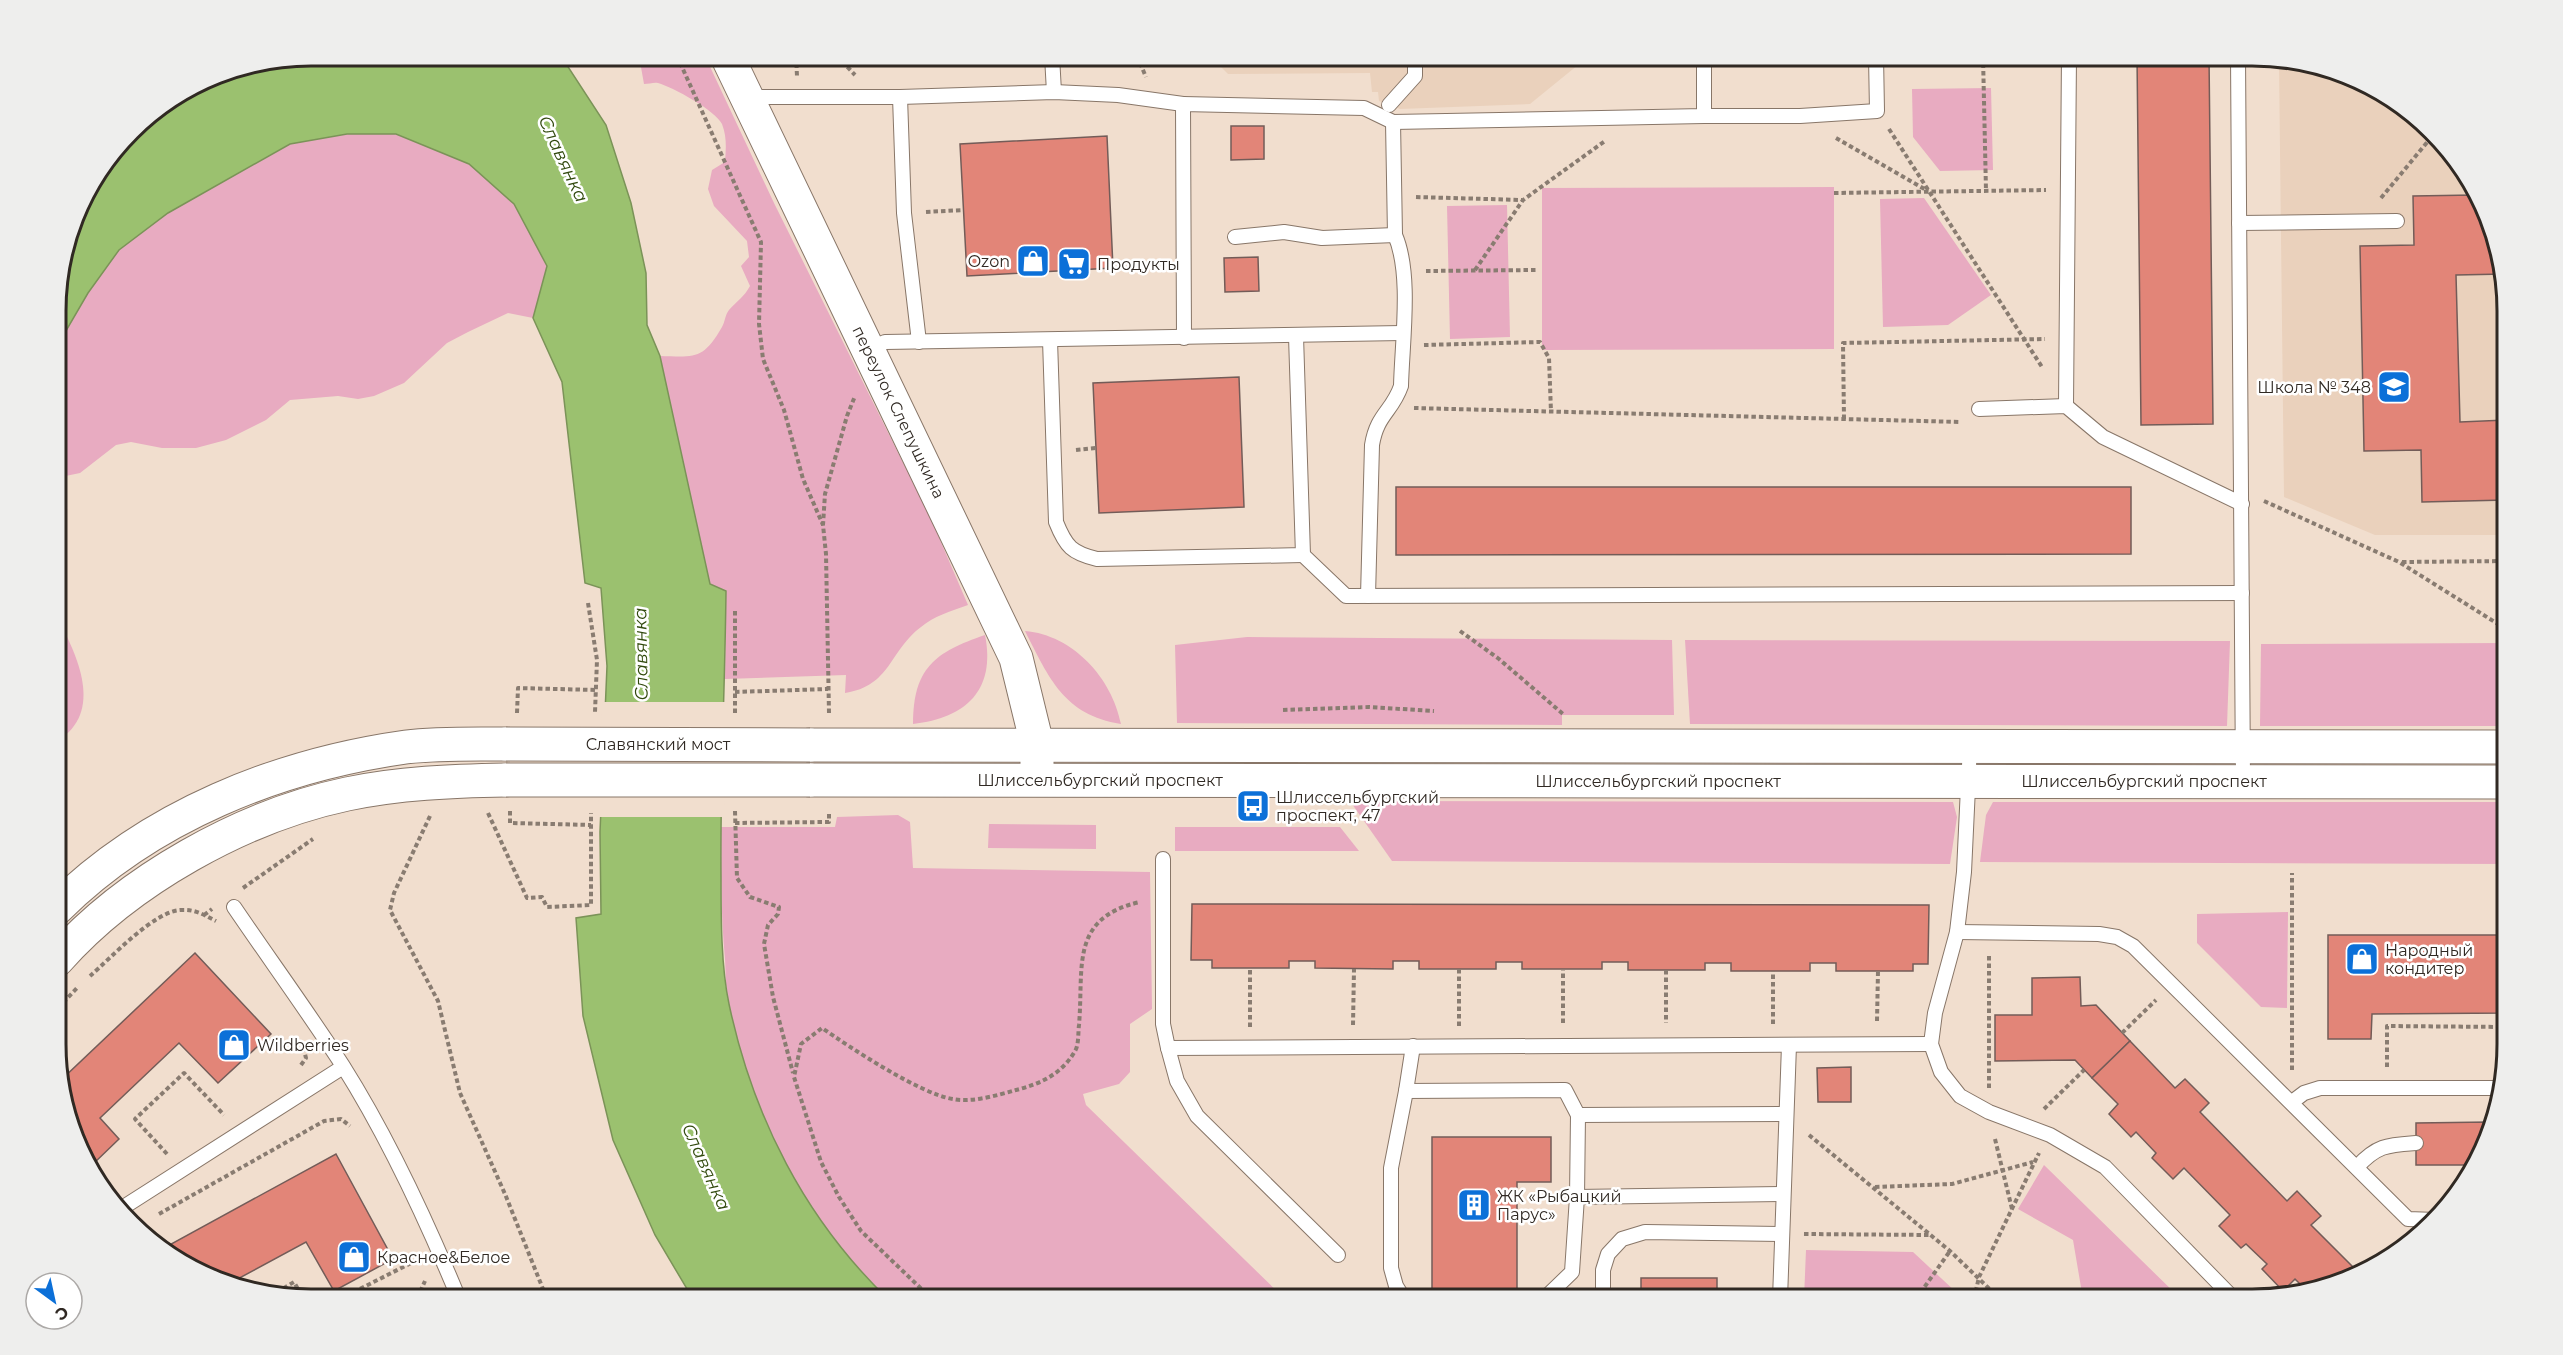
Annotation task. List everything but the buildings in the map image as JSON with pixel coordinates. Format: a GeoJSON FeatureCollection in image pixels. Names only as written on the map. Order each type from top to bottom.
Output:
{"type":"FeatureCollection","features":[{"type":"Feature","properties":{"kind":"main road","name":"переулок Слепушкина"},"geometry":{"type":"LineString","coordinates":[[732,66],[1016,658],[1037,744],[1037,780]]}},
{"type":"Feature","properties":{"kind":"main road","name":"Славянский мост"},"geometry":{"type":"LineString","coordinates":[[66,899],[82,884],[140,841],[201,806],[270,779],[340,759],[408,747],[506,744],[1037,744]]}},
{"type":"Feature","properties":{"kind":"main road"},"geometry":{"type":"LineString","coordinates":[[1037,744],[2497,747]]}},
{"type":"Feature","properties":{"kind":"main road","name":"Шлиссельбургский проспект"},"geometry":{"type":"LineString","coordinates":[[501,795],[810,780],[2497,782]]}},
{"type":"Feature","properties":{"kind":"main road"},"geometry":{"type":"LineString","coordinates":[[66,952],[110,910],[164,871],[222,838],[283,813],[345,794],[402,785],[501,795]]}},
{"type":"Feature","properties":{"kind":"lane"},"geometry":{"type":"LineString","coordinates":[[1053,66],[1054,92]]}},
{"type":"Feature","properties":{"kind":"lane"},"geometry":{"type":"LineString","coordinates":[[1389,105],[1415,76],[1415,66]]}},
{"type":"Feature","properties":{"kind":"lane"},"geometry":{"type":"LineString","coordinates":[[1704,66],[1704,116]]}},
{"type":"Feature","properties":{"kind":"lane"},"geometry":{"type":"LineString","coordinates":[[746,97],[900,97],[1054,92],[1118,95],[1183,104],[1364,108],[1393,122],[1800,116],[1877,111],[1876,66]]}},
{"type":"Feature","properties":{"kind":"lane"},"geometry":{"type":"LineString","coordinates":[[2066,406],[2068,66]]}},
{"type":"Feature","properties":{"kind":"lane"},"geometry":{"type":"LineString","coordinates":[[2238,66],[2243,782]]}},
{"type":"Feature","properties":{"kind":"lane"},"geometry":{"type":"LineString","coordinates":[[900,97],[904,213],[919,342]]}},
{"type":"Feature","properties":{"kind":"lane"},"geometry":{"type":"LineString","coordinates":[[1183,104],[1184,338]]}},
{"type":"Feature","properties":{"kind":"lane"},"geometry":{"type":"LineString","coordinates":[[1368,596],[1372,445],[1375,427],[1396,401],[1401,386],[1405,271],[1401,249],[1395,235],[1393,122]]}},
{"type":"Feature","properties":{"kind":"lane"},"geometry":{"type":"LineString","coordinates":[[2239,223],[2397,221]]}},
{"type":"Feature","properties":{"kind":"lane"},"geometry":{"type":"LineString","coordinates":[[1235,237],[1284,232],[1322,238],[1395,235]]}},
{"type":"Feature","properties":{"kind":"lane"},"geometry":{"type":"LineString","coordinates":[[869,349],[885,342],[1296,336],[1402,339]]}},
{"type":"Feature","properties":{"kind":"lane"},"geometry":{"type":"LineString","coordinates":[[1296,336],[1304,555],[1346,596],[2242,593]]}},
{"type":"Feature","properties":{"kind":"lane"},"geometry":{"type":"LineString","coordinates":[[1050,340],[1056,522],[1064,540],[1077,554],[1097,559],[1304,555]]}},
{"type":"Feature","properties":{"kind":"lane"},"geometry":{"type":"LineString","coordinates":[[1979,409],[2066,406],[2103,437],[2242,497]]}},
{"type":"Feature","properties":{"kind":"lane"},"geometry":{"type":"LineString","coordinates":[[1970,746],[1957,932],[1935,1013],[1931,1044],[1941,1072],[1960,1096],[1989,1112],[2050,1135],[2105,1167],[2224,1289]]}},
{"type":"Feature","properties":{"kind":"lane"},"geometry":{"type":"LineString","coordinates":[[1163,860],[1162,1024],[1177,1081],[1197,1116],[1338,1255]]}},
{"type":"Feature","properties":{"kind":"lane"},"geometry":{"type":"LineString","coordinates":[[233,901],[343,1067],[408,1185],[453,1289]]}},
{"type":"Feature","properties":{"kind":"lane"},"geometry":{"type":"LineString","coordinates":[[1957,932],[2099,934],[2117,937],[2133,946],[2408,1219],[2422,1220]]}},
{"type":"Feature","properties":{"kind":"lane"},"geometry":{"type":"LineString","coordinates":[[1168,1048],[1931,1044]]}},
{"type":"Feature","properties":{"kind":"lane"},"geometry":{"type":"LineString","coordinates":[[1780,1289],[1789,1045]]}},
{"type":"Feature","properties":{"kind":"lane"},"geometry":{"type":"LineString","coordinates":[[1398,1289],[1391,1268],[1391,1168],[1413,1046]]}},
{"type":"Feature","properties":{"kind":"lane"},"geometry":{"type":"LineString","coordinates":[[126,1205],[343,1067]]}},
{"type":"Feature","properties":{"kind":"lane"},"geometry":{"type":"LineString","coordinates":[[2292,1102],[2304,1092],[2320,1088],[2493,1088]]}},
{"type":"Feature","properties":{"kind":"lane"},"geometry":{"type":"LineString","coordinates":[[1406,1091],[1565,1090],[1578,1115],[1577,1197],[1572,1272],[1554,1289]]}},
{"type":"Feature","properties":{"kind":"lane"},"geometry":{"type":"LineString","coordinates":[[1578,1115],[1786,1114]]}},
{"type":"Feature","properties":{"kind":"lane"},"geometry":{"type":"LineString","coordinates":[[2357,1167],[2370,1153],[2387,1145],[2416,1143]]}},
{"type":"Feature","properties":{"kind":"lane"},"geometry":{"type":"LineString","coordinates":[[1577,1197],[1783,1194]]}},
{"type":"Feature","properties":{"kind":"lane"},"geometry":{"type":"LineString","coordinates":[[1603,1289],[1603,1270],[1608,1254],[1622,1239],[1645,1232],[1782,1234]]}},
{"type":"Feature","properties":{"kind":"path"},"geometry":{"type":"LineString","coordinates":[[681,66],[761,242],[759,324],[763,358],[784,410],[803,479],[823,525]]}},
{"type":"Feature","properties":{"kind":"path"},"geometry":{"type":"LineString","coordinates":[[1983,66],[1986,191]]}},
{"type":"Feature","properties":{"kind":"path"},"geometry":{"type":"LineString","coordinates":[[1877,111],[2066,406]]}},
{"type":"Feature","properties":{"kind":"path"},"geometry":{"type":"LineString","coordinates":[[1800,116],[1929,191]]}},
{"type":"Feature","properties":{"kind":"path"},"geometry":{"type":"LineString","coordinates":[[1475,270],[1523,200],[1620,130],[1633,117]]}},
{"type":"Feature","properties":{"kind":"path"},"geometry":{"type":"LineString","coordinates":[[2361,222],[2428,141]]}},
{"type":"Feature","properties":{"kind":"path"},"geometry":{"type":"LineString","coordinates":[[1834,193],[2067,190]]}},
{"type":"Feature","properties":{"kind":"path"},"geometry":{"type":"LineString","coordinates":[[1394,196],[1523,200]]}},
{"type":"Feature","properties":{"kind":"path"},"geometry":{"type":"LineString","coordinates":[[950,211],[963,210]]}},
{"type":"Feature","properties":{"kind":"path"},"geometry":{"type":"LineString","coordinates":[[1405,271],[1536,270]]}},
{"type":"Feature","properties":{"kind":"path"},"geometry":{"type":"LineString","coordinates":[[1402,339],[1540,342],[1549,358],[1551,412]]}},
{"type":"Feature","properties":{"kind":"path"},"geometry":{"type":"LineString","coordinates":[[1844,419],[1843,342],[2067,339]]}},
{"type":"Feature","properties":{"kind":"path"},"geometry":{"type":"LineString","coordinates":[[830,714],[826,554],[823,525],[825,494],[869,349]]}},
{"type":"Feature","properties":{"kind":"path"},"geometry":{"type":"LineString","coordinates":[[1396,401],[1416,408],[1960,423],[1979,409]]}},
{"type":"Feature","properties":{"kind":"path"},"geometry":{"type":"LineString","coordinates":[[1084,449],[1096,448]]}},
{"type":"Feature","properties":{"kind":"path"},"geometry":{"type":"LineString","coordinates":[[2242,497],[2399,562],[2497,622]]}},
{"type":"Feature","properties":{"kind":"path"},"geometry":{"type":"LineString","coordinates":[[2399,562],[2497,561]]}},
{"type":"Feature","properties":{"kind":"path"},"geometry":{"type":"LineString","coordinates":[[735,611],[735,716]]}},
{"type":"Feature","properties":{"kind":"path"},"geometry":{"type":"LineString","coordinates":[[1460,631],[1499,659],[1568,718]]}},
{"type":"Feature","properties":{"kind":"path"},"geometry":{"type":"LineString","coordinates":[[517,713],[518,688],[596,690]]}},
{"type":"Feature","properties":{"kind":"path"},"geometry":{"type":"LineString","coordinates":[[735,692],[828,689]]}},
{"type":"Feature","properties":{"kind":"path"},"geometry":{"type":"LineString","coordinates":[[485,810],[501,795]]}},
{"type":"Feature","properties":{"kind":"path"},"geometry":{"type":"LineString","coordinates":[[735,799],[738,878],[750,897],[779,907],[778,914],[770,920],[765,931],[764,944],[773,997],[794,1077],[822,1161],[839,1197],[861,1231],[922,1289]]}},
{"type":"Feature","properties":{"kind":"path"},"geometry":{"type":"LineString","coordinates":[[422,816],[441,816]]}},
{"type":"Feature","properties":{"kind":"path"},"geometry":{"type":"LineString","coordinates":[[430,816],[394,893],[390,910],[438,1001],[460,1093],[505,1194],[543,1289]]}},
{"type":"Feature","properties":{"kind":"path"},"geometry":{"type":"LineString","coordinates":[[510,818],[510,823],[591,825]]}},
{"type":"Feature","properties":{"kind":"path"},"geometry":{"type":"LineString","coordinates":[[735,823],[829,822]]}},
{"type":"Feature","properties":{"kind":"path"},"geometry":{"type":"LineString","coordinates":[[66,1000],[119,950],[162,915],[180,910],[198,911],[218,922],[233,901],[311,840],[320,837]]}},
{"type":"Feature","properties":{"kind":"path"},"geometry":{"type":"LineString","coordinates":[[2292,873],[2292,1102]]}},
{"type":"Feature","properties":{"kind":"path"},"geometry":{"type":"LineString","coordinates":[[794,1077],[801,1044],[822,1028],[932,1093],[955,1100],[994,1096],[1039,1084],[1059,1071],[1076,1050],[1083,948],[1098,921],[1117,907],[1163,898]]}},
{"type":"Feature","properties":{"kind":"path"},"geometry":{"type":"LineString","coordinates":[[204,915],[214,909]]}},
{"type":"Feature","properties":{"kind":"path"},"geometry":{"type":"LineString","coordinates":[[1989,932],[1989,1112],[2012,1209]]}},
{"type":"Feature","properties":{"kind":"path"},"geometry":{"type":"LineString","coordinates":[[1250,968],[1250,1047]]}},
{"type":"Feature","properties":{"kind":"path"},"geometry":{"type":"LineString","coordinates":[[1353,1047],[1354,969]]}},
{"type":"Feature","properties":{"kind":"path"},"geometry":{"type":"LineString","coordinates":[[1459,969],[1459,1046]]}},
{"type":"Feature","properties":{"kind":"path"},"geometry":{"type":"LineString","coordinates":[[1562,1046],[1563,970]]}},
{"type":"Feature","properties":{"kind":"path"},"geometry":{"type":"LineString","coordinates":[[1666,970],[1666,1046]]}},
{"type":"Feature","properties":{"kind":"path"},"geometry":{"type":"LineString","coordinates":[[1773,971],[1773,1045]]}},
{"type":"Feature","properties":{"kind":"path"},"geometry":{"type":"LineString","coordinates":[[1877,1045],[1878,971]]}},
{"type":"Feature","properties":{"kind":"path"},"geometry":{"type":"LineString","coordinates":[[2122,1033],[2171,984]]}},
{"type":"Feature","properties":{"kind":"path"},"geometry":{"type":"LineString","coordinates":[[2387,1088],[2387,1026],[2497,1027]]}},
{"type":"Feature","properties":{"kind":"path"},"geometry":{"type":"LineString","coordinates":[[295,1072],[306,1058],[303,1047]]}},
{"type":"Feature","properties":{"kind":"path"},"geometry":{"type":"LineString","coordinates":[[2027,1126],[2084,1070]]}},
{"type":"Feature","properties":{"kind":"path"},"geometry":{"type":"LineString","coordinates":[[168,1155],[135,1119],[183,1073],[227,1118],[217,1124]]}},
{"type":"Feature","properties":{"kind":"path"},"geometry":{"type":"LineString","coordinates":[[1786,1114],[1815,1141],[1932,1235],[1990,1289]]}},
{"type":"Feature","properties":{"kind":"path"},"geometry":{"type":"LineString","coordinates":[[155,1216],[324,1121],[341,1119],[355,1130]]}},
{"type":"Feature","properties":{"kind":"path"},"geometry":{"type":"LineString","coordinates":[[1976,1289],[1979,1277],[2034,1162],[2050,1135]]}},
{"type":"Feature","properties":{"kind":"path"},"geometry":{"type":"LineString","coordinates":[[159,1161],[178,1149]]}},
{"type":"Feature","properties":{"kind":"path"},"geometry":{"type":"LineString","coordinates":[[1874,1187],[1952,1184],[2034,1162]]}},
{"type":"Feature","properties":{"kind":"path"},"geometry":{"type":"LineString","coordinates":[[1782,1234],[1932,1235]]}},
{"type":"Feature","properties":{"kind":"path"},"geometry":{"type":"LineString","coordinates":[[417,1249],[424,1266]]}},
{"type":"Feature","properties":{"kind":"path"},"geometry":{"type":"LineString","coordinates":[[1923,1289],[1950,1251]]}},
{"type":"Feature","properties":{"kind":"path"},"geometry":{"type":"LineString","coordinates":[[360,1289],[421,1258]]}},
{"type":"Feature","properties":{"kind":"path"},"geometry":{"type":"LineString","coordinates":[[421,1289],[428,1274]]}},
{"type":"Feature","properties":{"kind":"path"},"geometry":{"type":"LineString","coordinates":[[285,1287],[294,1282],[297,1288]]}},
{"type":"Feature","properties":{"kind":"shaded area"},"geometry":{"type":"Polygon","coordinates":[[[641,66],[710,66],[774,203],[931,519],[968,605],[926,623],[910,636],[881,675],[860,689],[845,693],[846,675],[725,679],[726,591],[710,585],[660,356],[690,356],[709,346],[723,325],[728,312],[750,286],[741,266],[749,257],[747,241],[714,206],[708,189],[712,170],[725,162],[726,148],[722,124],[703,106],[673,89],[658,83],[644,84],[641,66]]]}},
{"type":"Feature","properties":{"kind":"shaded area"},"geometry":{"type":"Polygon","coordinates":[[[1220,66],[1577,66],[1530,104],[1400,109],[1379,101],[1378,92],[1372,92],[1370,73],[1228,74],[1220,66]]]}},
{"type":"Feature","properties":{"kind":"shaded area","name":"Школа № 348"},"geometry":{"type":"Polygon","coordinates":[[[2279,68],[2331,79],[2361,91],[2388,107],[2414,127],[2436,149],[2456,175],[2472,202],[2489,247],[2495,279],[2497,535],[2375,535],[2284,497],[2279,68]]]}},
{"type":"Feature","properties":{"kind":"shaded area"},"geometry":{"type":"Polygon","coordinates":[[[1991,88],[1993,170],[1940,171],[1913,137],[1912,89],[1991,88]]]}},
{"type":"Feature","properties":{"kind":"shaded area"},"geometry":{"type":"Polygon","coordinates":[[[347,134],[396,134],[469,164],[514,204],[547,266],[533,318],[508,313],[468,332],[447,343],[404,383],[374,396],[358,399],[338,396],[290,400],[266,420],[226,440],[196,448],[162,448],[131,442],[116,445],[80,473],[66,476],[66,331],[88,293],[119,250],[168,213],[212,186],[290,144],[347,134]]]}},
{"type":"Feature","properties":{"kind":"shaded area"},"geometry":{"type":"Polygon","coordinates":[[[1834,187],[1834,349],[1542,350],[1542,188],[1834,187]]]}},
{"type":"Feature","properties":{"kind":"shaded area"},"geometry":{"type":"Polygon","coordinates":[[[1924,198],[1991,295],[1948,325],[1883,327],[1880,199],[1924,198]]]}},
{"type":"Feature","properties":{"kind":"shaded area"},"geometry":{"type":"Polygon","coordinates":[[[1507,205],[1510,337],[1450,339],[1447,206],[1507,205]]]}},
{"type":"Feature","properties":{"kind":"shaded area"},"geometry":{"type":"Polygon","coordinates":[[[1025,631],[1043,634],[1059,641],[1088,662],[1109,691],[1121,724],[1101,719],[1072,703],[1051,679],[1025,631]]]}},
{"type":"Feature","properties":{"kind":"shaded area"},"geometry":{"type":"Polygon","coordinates":[[[985,635],[986,671],[981,686],[973,698],[962,708],[948,715],[932,721],[913,724],[917,689],[930,665],[953,648],[985,635]]]}},
{"type":"Feature","properties":{"kind":"shaded area"},"geometry":{"type":"Polygon","coordinates":[[[66,636],[82,682],[83,699],[80,715],[72,729],[66,734],[66,636]]]}},
{"type":"Feature","properties":{"kind":"shaded area"},"geometry":{"type":"Polygon","coordinates":[[[1247,637],[1672,640],[1674,715],[1562,715],[1562,725],[1177,723],[1175,645],[1247,637]]]}},
{"type":"Feature","properties":{"kind":"shaded area"},"geometry":{"type":"Polygon","coordinates":[[[1685,640],[2230,641],[2227,726],[1690,724],[1685,640]]]}},
{"type":"Feature","properties":{"kind":"shaded area"},"geometry":{"type":"Polygon","coordinates":[[[2497,643],[2497,726],[2260,726],[2261,644],[2497,643]]]}},
{"type":"Feature","properties":{"kind":"shaded area"},"geometry":{"type":"Polygon","coordinates":[[[1350,801],[1953,802],[1957,817],[1950,864],[1392,861],[1350,801]]]}},
{"type":"Feature","properties":{"kind":"shaded area"},"geometry":{"type":"Polygon","coordinates":[[[1993,802],[2497,802],[2497,864],[1980,862],[1986,815],[1993,802]]]}},
{"type":"Feature","properties":{"kind":"shaded area"},"geometry":{"type":"Polygon","coordinates":[[[898,815],[910,822],[913,868],[1150,872],[1152,1009],[1130,1024],[1130,1072],[1119,1084],[1083,1094],[1086,1105],[1275,1289],[879,1289],[859,1269],[832,1236],[786,1164],[752,1086],[739,1046],[726,988],[722,910],[720,827],[835,827],[837,817],[898,815]]]}},
{"type":"Feature","properties":{"kind":"shaded area"},"geometry":{"type":"Polygon","coordinates":[[[989,824],[1096,825],[1096,849],[988,848],[989,824]]]}},
{"type":"Feature","properties":{"kind":"shaded area"},"geometry":{"type":"Polygon","coordinates":[[[1175,827],[1340,827],[1359,851],[1175,851],[1175,827]]]}},
{"type":"Feature","properties":{"kind":"shaded area"},"geometry":{"type":"Polygon","coordinates":[[[2288,912],[2287,1008],[2261,1007],[2197,943],[2197,914],[2288,912]]]}},
{"type":"Feature","properties":{"kind":"shaded area"},"geometry":{"type":"Polygon","coordinates":[[[2044,1165],[2171,1289],[2081,1289],[2073,1240],[2018,1209],[2044,1165]]]}},
{"type":"Feature","properties":{"kind":"shaded area"},"geometry":{"type":"Polygon","coordinates":[[[1806,1250],[1913,1252],[1953,1289],[1804,1289],[1806,1250]]]}},
{"type":"Feature","properties":{"kind":"water","name":"Славянка"},"geometry":{"type":"Polygon","coordinates":[[[568,66],[606,125],[631,203],[646,273],[647,325],[660,356],[710,584],[726,591],[721,908],[726,990],[739,1046],[752,1087],[786,1164],[832,1235],[878,1289],[687,1289],[655,1235],[613,1140],[583,1016],[576,918],[601,914],[600,832],[607,666],[601,588],[585,583],[562,382],[533,318],[547,266],[514,204],[469,164],[396,134],[347,134],[290,144],[168,213],[119,250],[88,293],[66,331],[68,279],[74,247],[91,202],[107,175],[127,149],[149,127],[175,107],[202,91],[247,74],[279,68],[568,66]]]}},
{"type":"Feature","properties":{"kind":"pier"},"geometry":{"type":"Polygon","coordinates":[[[602,702],[728,702],[724,817],[598,817],[602,702]]]}},
{"type":"Feature","properties":{"kind":"place","name":"Ozon"},"geometry":{"type":"Point","coordinates":[1033,261]}},
{"type":"Feature","properties":{"kind":"place","name":"Продукты"},"geometry":{"type":"Point","coordinates":[1074,264]}},
{"type":"Feature","properties":{"kind":"place","name":"Школа № 348"},"geometry":{"type":"Point","coordinates":[2394,387]}},
{"type":"Feature","properties":{"kind":"place","name":"Шлиссельбургский проспект, 47"},"geometry":{"type":"Point","coordinates":[1253,806]}},
{"type":"Feature","properties":{"kind":"place","name":"Народный кондитер"},"geometry":{"type":"Point","coordinates":[2362,959]}},
{"type":"Feature","properties":{"kind":"place","name":"Wildberries"},"geometry":{"type":"Point","coordinates":[234,1045]}},
{"type":"Feature","properties":{"kind":"place","name":"ЖК «Рыбацкий Парус»"},"geometry":{"type":"Point","coordinates":[1474,1205]}},
{"type":"Feature","properties":{"kind":"place","name":"Красное&Белое"},"geometry":{"type":"Point","coordinates":[354,1257]}}]}
